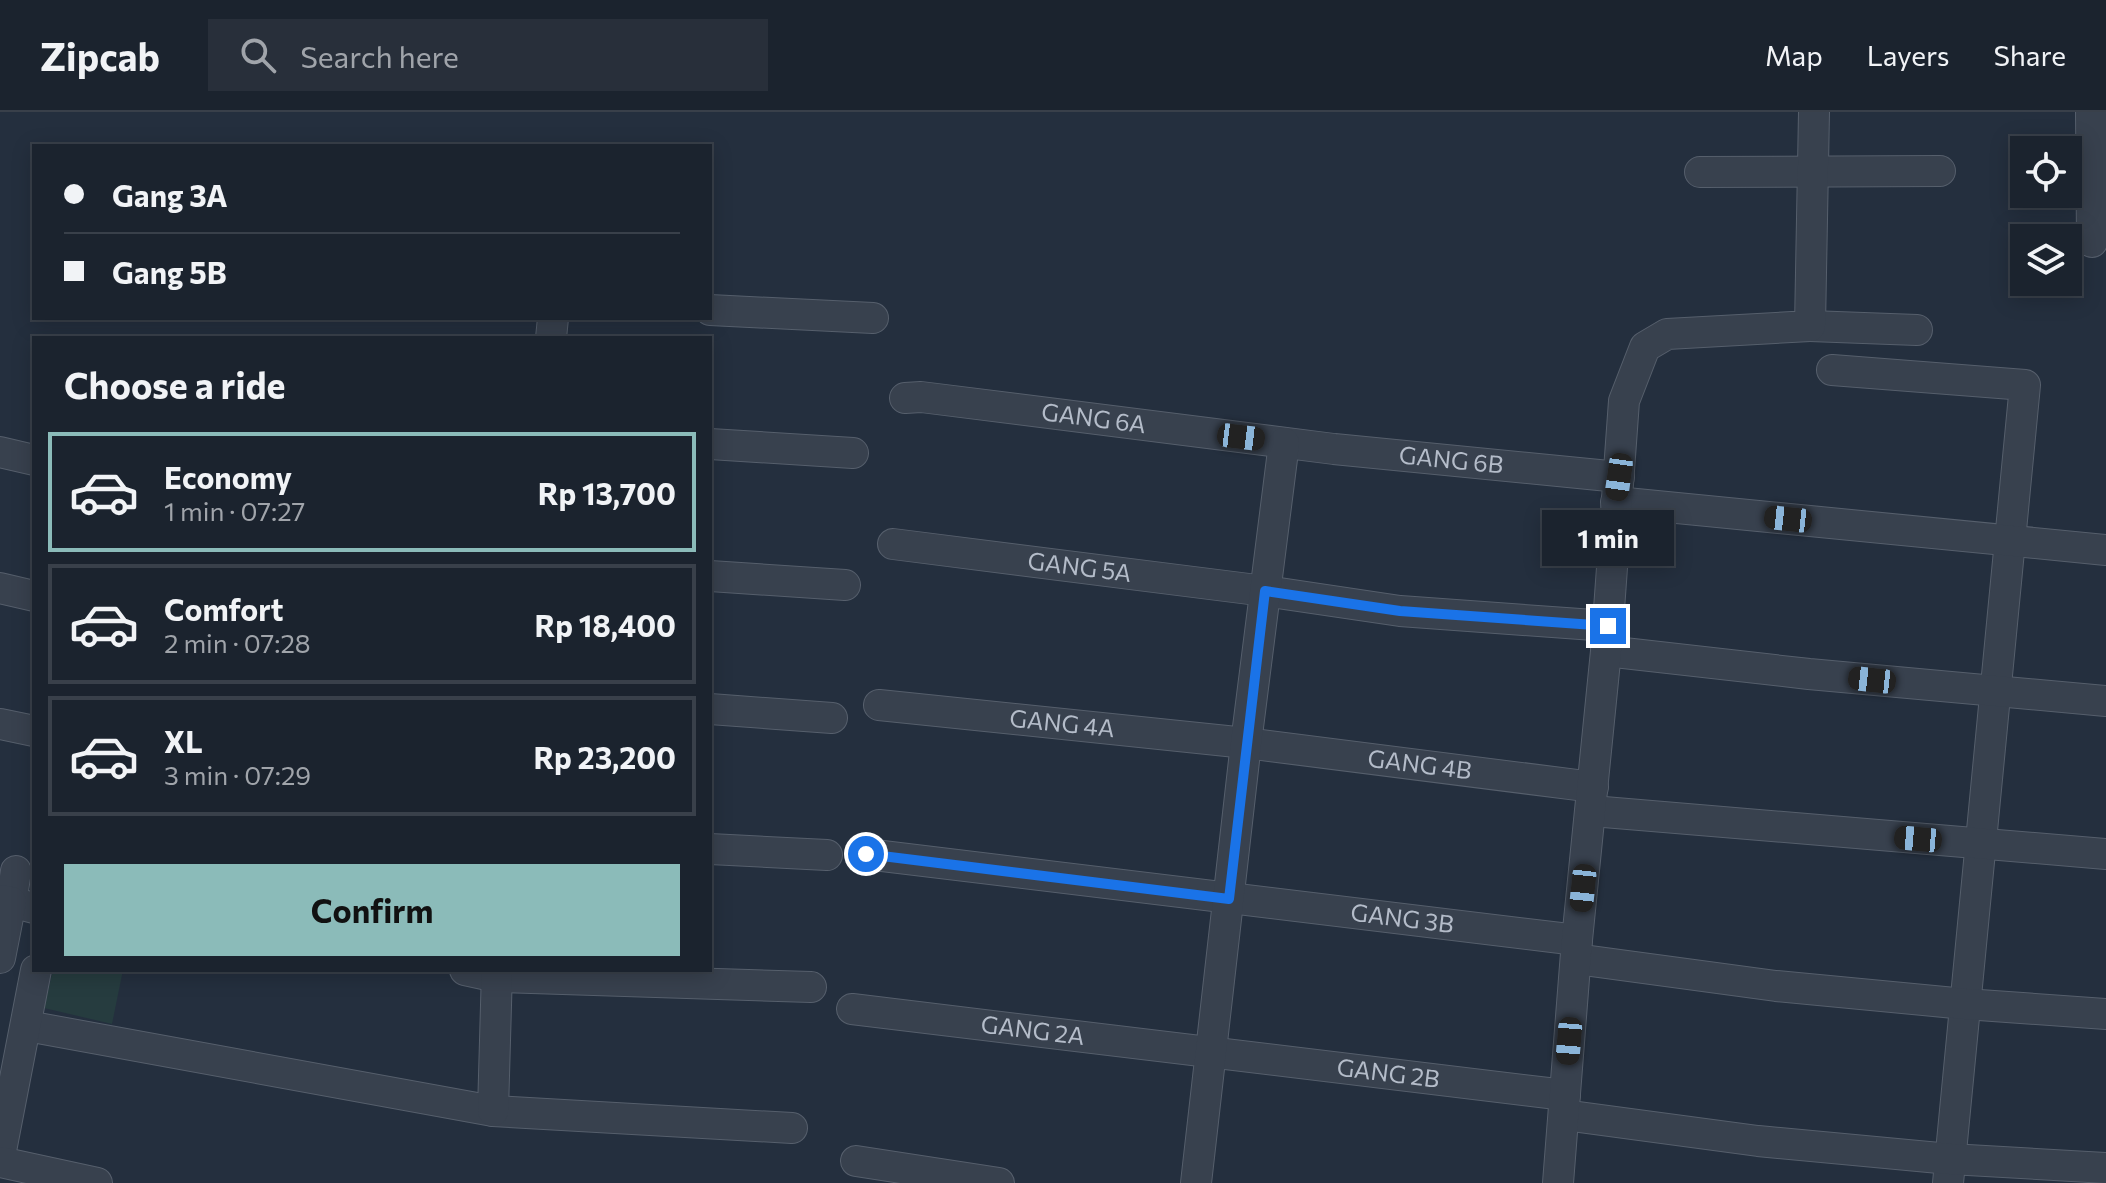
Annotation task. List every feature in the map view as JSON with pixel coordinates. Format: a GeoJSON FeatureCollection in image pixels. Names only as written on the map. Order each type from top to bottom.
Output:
{"type":"FeatureCollection","features":[{"type":"Feature","properties":{"kind":"street"},"geometry":{"type":"LineString","coordinates":[[1810,326],[1814,112]]}},
{"type":"Feature","properties":{"kind":"street"},"geometry":{"type":"LineString","coordinates":[[2091,112],[2092,242]]}},
{"type":"Feature","properties":{"kind":"street"},"geometry":{"type":"LineString","coordinates":[[1700,172],[1940,171]]}},
{"type":"Feature","properties":{"kind":"street"},"geometry":{"type":"LineString","coordinates":[[712,310],[873,318]]}},
{"type":"Feature","properties":{"kind":"street"},"geometry":{"type":"LineString","coordinates":[[1558,1183],[1576,950],[1607,639],[1624,401],[1645,347],[1667,334],[1810,326],[1917,330]]}},
{"type":"Feature","properties":{"kind":"street"},"geometry":{"type":"LineString","coordinates":[[1832,370],[2025,385],[1949,1171]]}},
{"type":"Feature","properties":{"kind":"street","name":"GANG 6A"},"geometry":{"type":"LineString","coordinates":[[905,398],[936,398],[1284,443]]}},
{"type":"Feature","properties":{"kind":"street"},"geometry":{"type":"LineString","coordinates":[[1196,1183],[1284,443]]}},
{"type":"Feature","properties":{"kind":"street","name":"GANG 6B"},"geometry":{"type":"LineString","coordinates":[[1284,443],[2011,541],[2106,550]]}},
{"type":"Feature","properties":{"kind":"street"},"geometry":{"type":"LineString","coordinates":[[712,444],[853,453]]}},
{"type":"Feature","properties":{"kind":"street"},"geometry":{"type":"LineString","coordinates":[[0,452],[32,460]]}},
{"type":"Feature","properties":{"kind":"street","name":"GANG 5A"},"geometry":{"type":"LineString","coordinates":[[893,544],[1265,591],[1997,692],[2106,701]]}},
{"type":"Feature","properties":{"kind":"street"},"geometry":{"type":"LineString","coordinates":[[712,576],[845,585]]}},
{"type":"Feature","properties":{"kind":"street"},"geometry":{"type":"LineString","coordinates":[[0,588],[32,596]]}},
{"type":"Feature","properties":{"kind":"street","name":"GANG 4A"},"geometry":{"type":"LineString","coordinates":[[879,705],[1246,743]]}},
{"type":"Feature","properties":{"kind":"street"},"geometry":{"type":"LineString","coordinates":[[712,709],[832,718]]}},
{"type":"Feature","properties":{"kind":"street"},"geometry":{"type":"LineString","coordinates":[[0,724],[32,731]]}},
{"type":"Feature","properties":{"kind":"street","name":"GANG 4B"},"geometry":{"type":"LineString","coordinates":[[1246,743],[1750,822],[2106,854]]}},
{"type":"Feature","properties":{"kind":"street"},"geometry":{"type":"LineString","coordinates":[[712,849],[827,855]]}},
{"type":"Feature","properties":{"kind":"street","name":"GANG 3B"},"geometry":{"type":"LineString","coordinates":[[866,854],[1229,899],[1576,950],[1776,986],[2106,1014]]}},
{"type":"Feature","properties":{"kind":"street"},"geometry":{"type":"LineString","coordinates":[[0,958],[15,903],[17,871]]}},
{"type":"Feature","properties":{"kind":"street"},"geometry":{"type":"LineString","coordinates":[[36,972],[0,1159],[97,1183]]}},
{"type":"Feature","properties":{"kind":"street"},"geometry":{"type":"LineString","coordinates":[[493,1111],[497,974],[811,987]]}},
{"type":"Feature","properties":{"kind":"street","name":"GANG 2A"},"geometry":{"type":"LineString","coordinates":[[852,1009],[1212,1053]]}},
{"type":"Feature","properties":{"kind":"street"},"geometry":{"type":"LineString","coordinates":[[27,1026],[493,1111],[792,1128]]}},
{"type":"Feature","properties":{"kind":"street","name":"GANG 2B"},"geometry":{"type":"LineString","coordinates":[[1212,1053],[1564,1105],[1758,1141],[1949,1171],[2106,1168]]}},
{"type":"Feature","properties":{"kind":"street"},"geometry":{"type":"LineString","coordinates":[[856,1161],[999,1183]]}},
{"type":"Feature","properties":{"kind":"green space"},"geometry":{"type":"Polygon","coordinates":[[[53,972],[123,972],[112,1024],[44,1008],[53,972]]]}},
{"type":"Feature","properties":{"kind":"route"},"geometry":{"type":"LineString","coordinates":[[866,854],[1229,899],[1265,591],[1400,611],[1608,626]]}}]}
